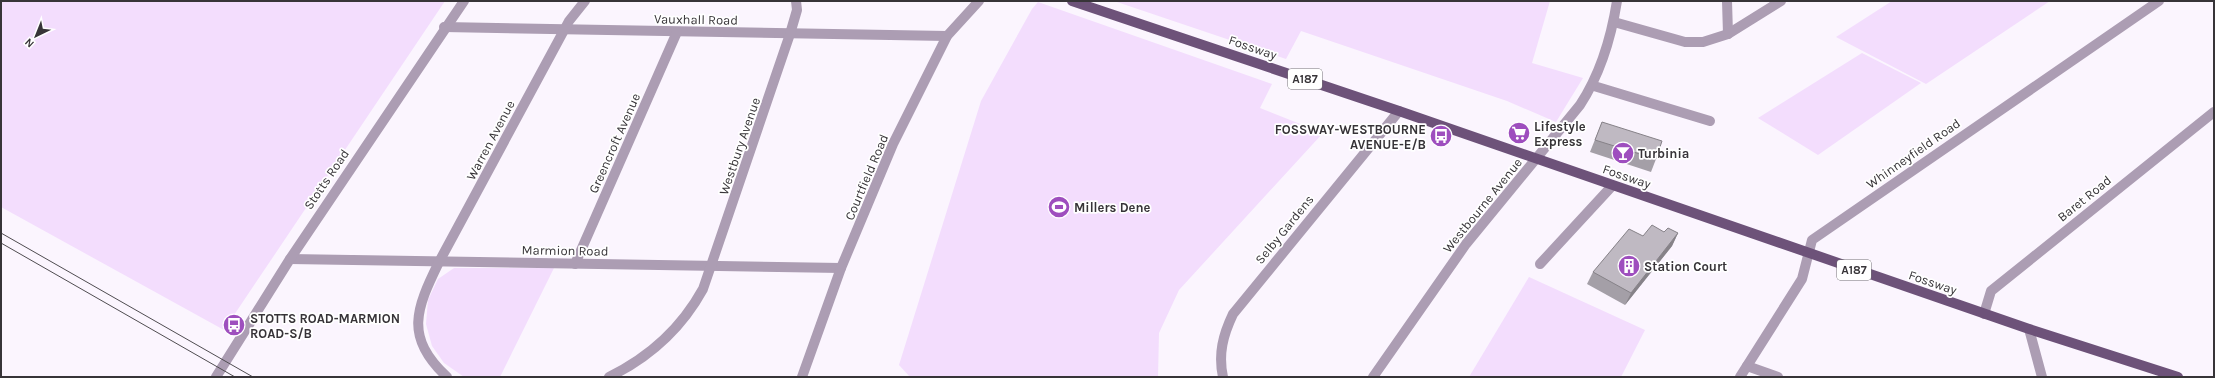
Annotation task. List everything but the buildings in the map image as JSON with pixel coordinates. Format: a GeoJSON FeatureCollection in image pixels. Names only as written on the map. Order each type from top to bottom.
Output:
{"type":"FeatureCollection","features":[{"type":"Feature","properties":{"kind":"main road","name":"Fossway"},"geometry":{"type":"LineString","coordinates":[[1072,1],[1399,111],[2029,330],[2175,377]]}},
{"type":"Feature","properties":{"kind":"street","name":"Stotts Road"},"geometry":{"type":"LineString","coordinates":[[216,377],[290,258],[444,27],[464,1]]}},
{"type":"Feature","properties":{"kind":"street","name":"Warren Avenue"},"geometry":{"type":"LineString","coordinates":[[447,377],[427,356],[417,329],[420,304],[439,262],[564,30],[585,1]]}},
{"type":"Feature","properties":{"kind":"street","name":"Westbury Avenue"},"geometry":{"type":"LineString","coordinates":[[609,377],[636,362],[654,349],[684,321],[695,305],[712,267],[790,34],[797,10],[796,1]]}},
{"type":"Feature","properties":{"kind":"street","name":"Courtfield Road"},"geometry":{"type":"LineString","coordinates":[[802,377],[841,268],[893,144],[947,36],[979,1]]}},
{"type":"Feature","properties":{"kind":"street","name":"Westbourne Avenue"},"geometry":{"type":"LineString","coordinates":[[1373,377],[1466,244],[1537,159],[1594,86],[1614,22],[1617,1]]}},
{"type":"Feature","properties":{"kind":"street"},"geometry":{"type":"LineString","coordinates":[[1727,1],[1728,34]]}},
{"type":"Feature","properties":{"kind":"street"},"geometry":{"type":"LineString","coordinates":[[1614,22],[1685,42],[1703,42],[1728,34],[1746,21],[1781,1]]}},
{"type":"Feature","properties":{"kind":"street","name":"Whinneyfield Road"},"geometry":{"type":"LineString","coordinates":[[1740,377],[1802,279],[1812,240],[2159,1]]}},
{"type":"Feature","properties":{"kind":"street","name":"Vauxhall Road"},"geometry":{"type":"LineString","coordinates":[[444,27],[947,36]]}},
{"type":"Feature","properties":{"kind":"street","name":"Greencroft Avenue"},"geometry":{"type":"LineString","coordinates":[[575,264],[677,32]]}},
{"type":"Feature","properties":{"kind":"street"},"geometry":{"type":"LineString","coordinates":[[1594,86],[1710,121]]}},
{"type":"Feature","properties":{"kind":"street","name":"Selby Gardens"},"geometry":{"type":"LineString","coordinates":[[1224,377],[1221,351],[1223,334],[1234,314],[1399,111]]}},
{"type":"Feature","properties":{"kind":"street","name":"Baret Road"},"geometry":{"type":"LineString","coordinates":[[1984,314],[1991,291],[2214,112]]}},
{"type":"Feature","properties":{"kind":"street"},"geometry":{"type":"LineString","coordinates":[[1540,264],[1612,186]]}},
{"type":"Feature","properties":{"kind":"street","name":"Marmion Road"},"geometry":{"type":"LineString","coordinates":[[290,258],[712,267],[841,268]]}},
{"type":"Feature","properties":{"kind":"street"},"geometry":{"type":"LineString","coordinates":[[2029,330],[2042,377]]}},
{"type":"Feature","properties":{"kind":"street"},"geometry":{"type":"LineString","coordinates":[[1746,366],[1778,377]]}},
{"type":"Feature","properties":{"kind":"shaded area"},"geometry":{"type":"Polygon","coordinates":[[[1,1],[445,1],[224,330],[1,207],[1,1]]]}},
{"type":"Feature","properties":{"kind":"shaded area"},"geometry":{"type":"Polygon","coordinates":[[[1114,1],[1550,1],[1532,63],[1583,78],[1556,122],[1507,101],[1301,31],[1286,59],[1114,1]]]}},
{"type":"Feature","properties":{"kind":"shaded area"},"geometry":{"type":"Polygon","coordinates":[[[1892,1],[2050,1],[1926,84],[1836,37],[1892,1]]]}},
{"type":"Feature","properties":{"kind":"shaded area"},"geometry":{"type":"Polygon","coordinates":[[[1038,2],[1272,84],[1260,108],[1323,133],[1179,290],[1159,333],[1158,377],[910,377],[899,365],[981,101],[1032,9],[1038,2]]]}},
{"type":"Feature","properties":{"kind":"shaded area"},"geometry":{"type":"Polygon","coordinates":[[[1862,53],[1921,83],[1818,155],[1758,118],[1862,53]]]}},
{"type":"Feature","properties":{"kind":"shaded area"},"geometry":{"type":"Polygon","coordinates":[[[454,268],[554,268],[500,377],[464,377],[444,363],[432,346],[426,324],[428,300],[438,279],[454,268]]]}},
{"type":"Feature","properties":{"kind":"shaded area"},"geometry":{"type":"Polygon","coordinates":[[[1529,277],[1645,330],[1621,377],[1469,377],[1529,277]]]}},
{"type":"Feature","properties":{"kind":"tram line"},"geometry":{"type":"LineString","coordinates":[[1,233],[253,377]]}},
{"type":"Feature","properties":{"kind":"tram line"},"geometry":{"type":"LineString","coordinates":[[1,243],[235,377]]}},
{"type":"Feature","properties":{"kind":"place","name":"Lifestyle Express"},"geometry":{"type":"Point","coordinates":[1519,133]}},
{"type":"Feature","properties":{"kind":"place","name":"FOSSWAY-WESTBOURNE AVENUE-E/B"},"geometry":{"type":"Point","coordinates":[1441,136]}},
{"type":"Feature","properties":{"kind":"place","name":"Turbinia"},"geometry":{"type":"Point","coordinates":[1623,153]}},
{"type":"Feature","properties":{"kind":"place","name":"Millers Dene"},"geometry":{"type":"Point","coordinates":[1059,207]}},
{"type":"Feature","properties":{"kind":"place","name":"Station Court"},"geometry":{"type":"Point","coordinates":[1629,266]}},
{"type":"Feature","properties":{"kind":"place","name":"STOTTS ROAD-MARMION ROAD-S/B"},"geometry":{"type":"Point","coordinates":[234,325]}}]}
